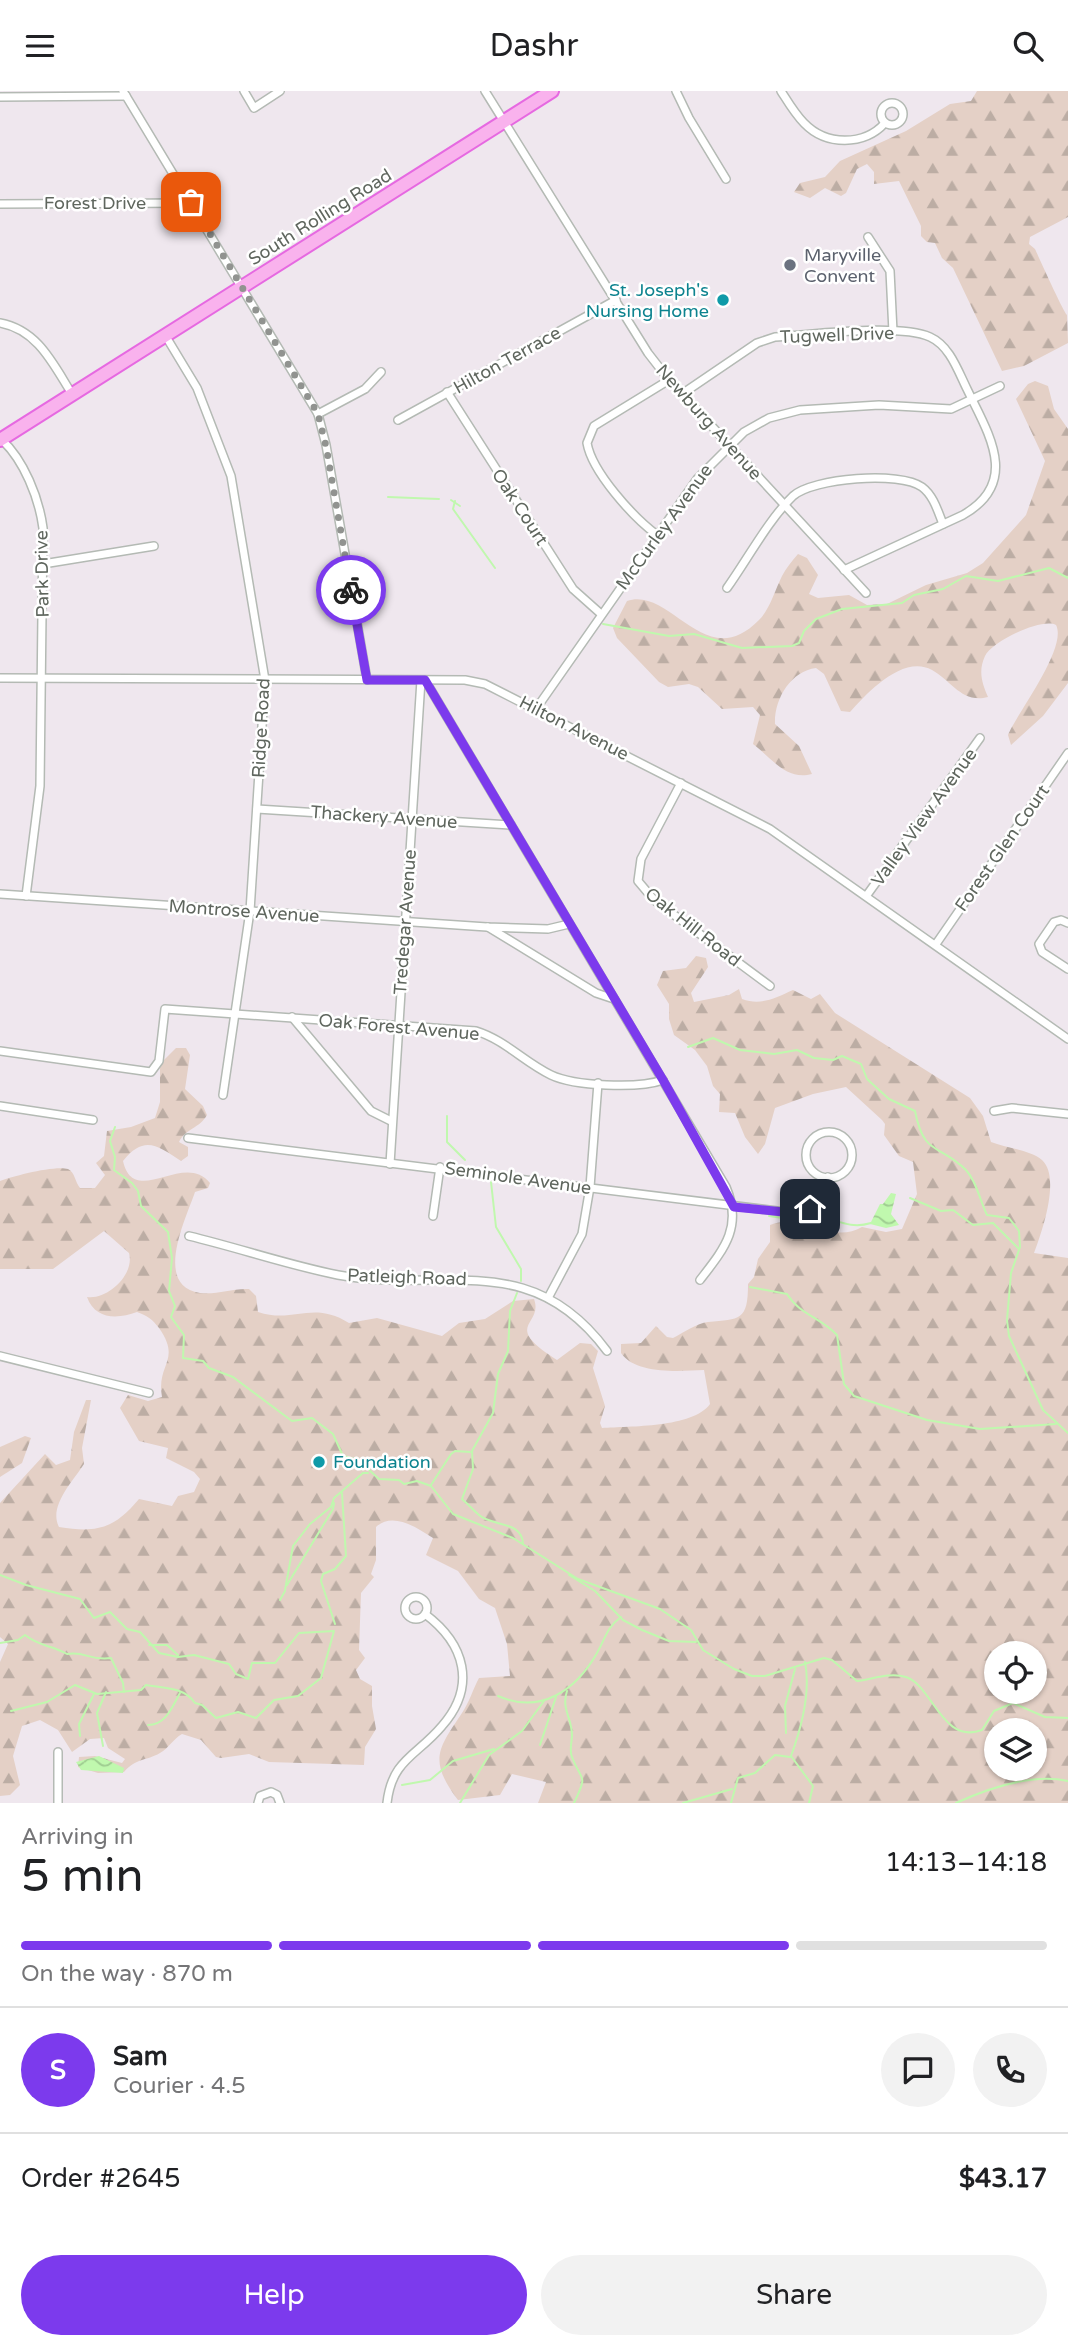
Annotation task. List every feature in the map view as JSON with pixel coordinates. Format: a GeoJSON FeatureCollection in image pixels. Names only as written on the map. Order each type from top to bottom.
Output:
{"type":"FeatureCollection","features":[{"type":"Feature","properties":{"kind":"main road","name":"South Rolling Road"},"geometry":{"type":"LineString","coordinates":[[0,440],[552,91]]}},
{"type":"Feature","properties":{"kind":"street"},"geometry":{"type":"LineString","coordinates":[[243,91],[254,108],[280,91]]}},
{"type":"Feature","properties":{"kind":"street","name":"Newburg Avenue"},"geometry":{"type":"LineString","coordinates":[[485,91],[669,380],[866,593]]}},
{"type":"Feature","properties":{"kind":"street"},"geometry":{"type":"LineString","coordinates":[[676,91],[726,179]]}},
{"type":"Feature","properties":{"kind":"street"},"geometry":{"type":"LineString","coordinates":[[781,91],[806,126],[827,137],[860,139],[878,131],[885,123]]}},
{"type":"Feature","properties":{"kind":"street"},"geometry":{"type":"LineString","coordinates":[[0,97],[124,94],[318,414],[367,680]]}},
{"type":"Feature","properties":{"kind":"street","name":"Forest Drive"},"geometry":{"type":"LineString","coordinates":[[0,204],[191,202]]}},
{"type":"Feature","properties":{"kind":"street"},"geometry":{"type":"LineString","coordinates":[[869,237],[890,271],[893,332]]}},
{"type":"Feature","properties":{"kind":"street","name":"Hilton Terrace"},"geometry":{"type":"LineString","coordinates":[[398,420],[616,300]]}},
{"type":"Feature","properties":{"kind":"street"},"geometry":{"type":"LineString","coordinates":[[0,323],[15,327],[36,341],[72,394]]}},
{"type":"Feature","properties":{"kind":"street","name":"Tugwell Drive"},"geometry":{"type":"LineString","coordinates":[[682,394],[766,338],[893,332],[924,335],[941,344],[951,357],[994,449],[994,479],[978,505],[844,570]]}},
{"type":"Feature","properties":{"kind":"street","name":"Ridge Road"},"geometry":{"type":"LineString","coordinates":[[165,335],[197,388],[230,476],[265,680],[250,911],[223,1095]]}},
{"type":"Feature","properties":{"kind":"street"},"geometry":{"type":"LineString","coordinates":[[318,414],[365,389],[381,372]]}},
{"type":"Feature","properties":{"kind":"street"},"geometry":{"type":"LineString","coordinates":[[657,535],[629,513],[587,443],[594,426],[669,380]]}},
{"type":"Feature","properties":{"kind":"street","name":"McCurley Avenue"},"geometry":{"type":"LineString","coordinates":[[536,709],[704,470],[755,424],[782,413],[879,405],[943,410],[972,401],[1000,386]]}},
{"type":"Feature","properties":{"kind":"street","name":"Oak Court"},"geometry":{"type":"LineString","coordinates":[[447,392],[573,589],[601,614]]}},
{"type":"Feature","properties":{"kind":"street","name":"Park Drive"},"geometry":{"type":"LineString","coordinates":[[0,440],[26,476],[41,513],[43,564],[40,786],[26,896]]}},
{"type":"Feature","properties":{"kind":"street"},"geometry":{"type":"LineString","coordinates":[[727,588],[785,505],[800,491],[820,483],[905,480],[922,487],[928,493],[943,524]]}},
{"type":"Feature","properties":{"kind":"street"},"geometry":{"type":"LineString","coordinates":[[43,564],[154,546]]}},
{"type":"Feature","properties":{"kind":"street","name":"Hilton Avenue"},"geometry":{"type":"LineString","coordinates":[[0,678],[476,681],[771,829],[1068,1039]]}},
{"type":"Feature","properties":{"kind":"street"},"geometry":{"type":"LineString","coordinates":[[423,680],[663,1080],[734,1207],[725,1247],[700,1280]]}},
{"type":"Feature","properties":{"kind":"street","name":"Tredegar Avenue"},"geometry":{"type":"LineString","coordinates":[[390,1164],[423,680]]}},
{"type":"Feature","properties":{"kind":"street","name":"Valley View Avenue"},"geometry":{"type":"LineString","coordinates":[[867,895],[980,738]]}},
{"type":"Feature","properties":{"kind":"street","name":"Forest Glen Court"},"geometry":{"type":"LineString","coordinates":[[936,944],[1068,753]]}},
{"type":"Feature","properties":{"kind":"street","name":"Oak Hill Road"},"geometry":{"type":"LineString","coordinates":[[681,783],[641,859],[638,881],[654,900],[770,986]]}},
{"type":"Feature","properties":{"kind":"street","name":"Thackery Avenue"},"geometry":{"type":"LineString","coordinates":[[257,809],[512,825]]}},
{"type":"Feature","properties":{"kind":"street","name":"Montrose Avenue"},"geometry":{"type":"LineString","coordinates":[[0,894],[487,927],[548,929],[569,924]]}},
{"type":"Feature","properties":{"kind":"street"},"geometry":{"type":"LineString","coordinates":[[1068,923],[1061,920],[1054,922],[1039,944],[1042,952],[1068,969]]}},
{"type":"Feature","properties":{"kind":"street","name":"Montrose Avenue"},"geometry":{"type":"LineString","coordinates":[[487,927],[596,993],[614,999]]}},
{"type":"Feature","properties":{"kind":"street","name":"Oak Forest Avenue"},"geometry":{"type":"LineString","coordinates":[[0,1051],[151,1072],[159,1061],[165,1009],[476,1031],[497,1039],[553,1076],[598,1083],[636,1085],[663,1080]]}},
{"type":"Feature","properties":{"kind":"street"},"geometry":{"type":"LineString","coordinates":[[292,1017],[371,1111],[391,1121]]}},
{"type":"Feature","properties":{"kind":"street"},"geometry":{"type":"LineString","coordinates":[[548,1298],[578,1245],[590,1187],[598,1083]]}},
{"type":"Feature","properties":{"kind":"street"},"geometry":{"type":"LineString","coordinates":[[0,1105],[93,1121]]}},
{"type":"Feature","properties":{"kind":"street"},"geometry":{"type":"LineString","coordinates":[[995,1111],[1012,1108],[1068,1114]]}},
{"type":"Feature","properties":{"kind":"street","name":"Seminole Avenue"},"geometry":{"type":"LineString","coordinates":[[829,1132],[846,1139],[852,1157],[842,1173],[828,1177],[814,1171],[807,1154],[812,1139],[829,1132]]}},
{"type":"Feature","properties":{"kind":"street","name":"Seminole Avenue"},"geometry":{"type":"LineString","coordinates":[[188,1137],[390,1164],[440,1167],[734,1207],[802,1212],[817,1203],[828,1177]]}},
{"type":"Feature","properties":{"kind":"street"},"geometry":{"type":"LineString","coordinates":[[433,1216],[440,1167]]}},
{"type":"Feature","properties":{"kind":"street","name":"Patleigh Road"},"geometry":{"type":"LineString","coordinates":[[188,1236],[339,1275],[495,1280],[526,1288],[548,1298],[577,1319],[607,1350]]}},
{"type":"Feature","properties":{"kind":"street"},"geometry":{"type":"LineString","coordinates":[[0,1356],[149,1393]]}},
{"type":"Feature","properties":{"kind":"street"},"geometry":{"type":"LineString","coordinates":[[387,1803],[398,1767],[444,1725],[460,1695],[463,1667],[459,1653],[441,1626],[425,1614]]}},
{"type":"Feature","properties":{"kind":"street"},"geometry":{"type":"LineString","coordinates":[[58,1752],[58,1803]]}},
{"type":"Feature","properties":{"kind":"street"},"geometry":{"type":"LineString","coordinates":[[258,1803],[260,1795],[267,1792],[275,1793],[282,1803]]}},
{"type":"Feature","properties":{"kind":"green space"},"geometry":{"type":"Polygon","coordinates":[[[977,91],[1068,91],[1068,217],[1030,237],[1029,244],[1035,249],[1067,315],[1068,343],[1024,366],[1002,371],[953,268],[942,258],[935,243],[927,242],[921,236],[921,226],[899,181],[874,184],[874,172],[867,164],[857,169],[846,193],[841,196],[825,188],[810,198],[794,192],[800,183],[825,177],[840,161],[906,131],[950,104],[971,101],[977,91]]]}},
{"type":"Feature","properties":{"kind":"green space"},"geometry":{"type":"Polygon","coordinates":[[[1035,381],[1048,386],[1054,409],[1068,429],[1068,683],[1043,716],[1011,745],[1008,735],[1040,681],[1055,649],[1058,636],[1056,625],[1049,623],[1018,632],[989,650],[981,672],[988,697],[971,697],[932,670],[921,666],[909,667],[886,678],[850,712],[841,711],[824,674],[816,668],[807,670],[792,680],[786,688],[775,715],[775,724],[799,746],[812,774],[803,775],[780,767],[753,744],[760,715],[753,707],[722,709],[698,687],[689,684],[668,687],[659,682],[617,638],[613,628],[627,601],[643,600],[659,605],[705,634],[722,638],[740,634],[763,616],[784,573],[798,554],[807,558],[818,575],[809,594],[818,598],[849,595],[867,605],[887,604],[926,585],[967,573],[983,563],[1026,515],[1045,461],[1016,399],[1028,384],[1035,381]]]}},
{"type":"Feature","properties":{"kind":"green space"},"geometry":{"type":"Polygon","coordinates":[[[696,956],[706,958],[708,967],[691,993],[694,1002],[729,995],[739,989],[742,999],[755,1002],[793,990],[811,999],[820,994],[835,1013],[970,1098],[983,1116],[991,1142],[1031,1154],[1042,1160],[1047,1168],[1050,1179],[1048,1205],[1034,1253],[1068,1258],[1068,1803],[538,1803],[546,1782],[512,1774],[500,1795],[458,1800],[443,1775],[440,1764],[442,1746],[479,1678],[510,1676],[507,1644],[495,1608],[479,1599],[458,1571],[426,1555],[433,1538],[397,1521],[383,1522],[376,1527],[376,1560],[371,1574],[374,1577],[361,1593],[359,1650],[365,1658],[356,1670],[360,1679],[372,1686],[376,1729],[365,1747],[364,1765],[269,1762],[249,1754],[221,1758],[216,1757],[201,1740],[182,1734],[163,1751],[137,1762],[124,1772],[98,1773],[78,1767],[79,1757],[95,1756],[122,1763],[125,1759],[108,1748],[104,1738],[90,1739],[72,1752],[58,1730],[40,1720],[22,1726],[13,1756],[20,1785],[10,1795],[0,1796],[0,1662],[8,1644],[0,1637],[0,1503],[45,1454],[56,1465],[70,1460],[74,1432],[86,1400],[91,1400],[82,1448],[84,1464],[59,1502],[59,1527],[104,1527],[121,1517],[139,1499],[172,1506],[178,1496],[194,1492],[200,1479],[194,1472],[166,1458],[168,1448],[139,1441],[120,1408],[128,1395],[148,1401],[162,1397],[162,1377],[168,1355],[165,1339],[150,1318],[137,1312],[122,1316],[101,1314],[87,1297],[103,1294],[118,1284],[128,1269],[129,1253],[104,1231],[53,1269],[0,1269],[0,1181],[62,1168],[72,1172],[80,1188],[95,1188],[105,1175],[96,1163],[104,1156],[107,1131],[131,1127],[155,1118],[160,1102],[160,1064],[176,1048],[186,1048],[190,1055],[185,1089],[203,1106],[207,1115],[179,1142],[188,1147],[188,1156],[181,1161],[158,1147],[144,1145],[123,1161],[129,1174],[138,1180],[187,1172],[199,1175],[210,1183],[208,1188],[195,1192],[176,1249],[178,1278],[186,1288],[200,1293],[249,1289],[256,1296],[258,1312],[271,1315],[324,1313],[349,1323],[377,1318],[442,1336],[459,1323],[485,1319],[513,1301],[534,1299],[536,1308],[527,1332],[540,1348],[557,1360],[580,1343],[591,1344],[598,1351],[593,1368],[605,1406],[600,1423],[602,1428],[644,1426],[690,1418],[710,1404],[704,1370],[659,1370],[637,1365],[621,1353],[621,1344],[641,1343],[656,1326],[667,1337],[673,1338],[699,1324],[740,1316],[746,1305],[748,1284],[754,1277],[758,1259],[770,1242],[770,1225],[792,1222],[839,1232],[851,1232],[862,1227],[886,1232],[902,1229],[917,1194],[913,1162],[899,1156],[884,1135],[885,1124],[882,1120],[846,1087],[813,1094],[775,1108],[765,1144],[758,1154],[745,1137],[735,1113],[719,1112],[720,1094],[713,1086],[707,1066],[695,1050],[674,1035],[669,1019],[669,1004],[657,985],[663,971],[686,968],[696,956]]]}},
{"type":"Feature","properties":{"kind":"green space"},"geometry":{"type":"Polygon","coordinates":[[[25,1436],[31,1438],[22,1463],[0,1477],[0,1447],[25,1436]]]}},
{"type":"Feature","properties":{"kind":"water"},"geometry":{"type":"Polygon","coordinates":[[[891,1193],[896,1194],[891,1214],[899,1225],[886,1228],[870,1224],[880,1204],[883,1204],[891,1193]]]}},
{"type":"Feature","properties":{"kind":"water"},"geometry":{"type":"Polygon","coordinates":[[[99,1756],[124,1768],[123,1773],[81,1770],[76,1762],[99,1756]]]}},
{"type":"Feature","properties":{"kind":"waterway"},"geometry":{"type":"LineString","coordinates":[[80,382],[88,377]]}},
{"type":"Feature","properties":{"kind":"waterway"},"geometry":{"type":"LineString","coordinates":[[59,395],[63,393]]}},
{"type":"Feature","properties":{"kind":"waterway"},"geometry":{"type":"LineString","coordinates":[[388,497],[439,499]]}},
{"type":"Feature","properties":{"kind":"waterway"},"geometry":{"type":"LineString","coordinates":[[451,500],[460,506]]}},
{"type":"Feature","properties":{"kind":"waterway"},"geometry":{"type":"LineString","coordinates":[[455,501],[453,509],[495,568]]}},
{"type":"Feature","properties":{"kind":"waterway"},"geometry":{"type":"LineString","coordinates":[[603,624],[669,636],[694,634],[742,648],[792,646],[799,643],[804,631],[816,619],[842,609],[902,603],[914,595],[943,589],[966,576],[998,581],[1049,568],[1068,578]]}},
{"type":"Feature","properties":{"kind":"waterway"},"geometry":{"type":"LineString","coordinates":[[688,1047],[713,1038],[740,1050],[774,1054],[797,1050],[814,1058],[833,1060],[842,1056],[861,1064],[867,1079],[889,1099],[915,1111],[928,1143],[970,1175],[987,1215],[1009,1218],[1019,1231],[1020,1247],[1011,1273],[1007,1320],[1009,1336],[1043,1410],[1068,1433]]}},
{"type":"Feature","properties":{"kind":"waterway"},"geometry":{"type":"LineString","coordinates":[[447,1116],[447,1142],[465,1160]]}},
{"type":"Feature","properties":{"kind":"waterway"},"geometry":{"type":"LineString","coordinates":[[115,1127],[110,1141],[115,1157],[114,1170],[132,1183],[138,1191],[141,1206],[168,1232],[172,1258],[169,1291],[175,1306],[171,1317],[184,1335],[183,1358],[203,1361],[209,1368],[233,1377],[292,1421],[312,1418],[333,1434],[343,1456],[358,1460],[379,1479],[399,1480],[404,1484],[417,1481],[431,1486],[453,1514],[513,1538],[578,1579],[660,1609],[691,1630],[703,1650],[734,1669],[752,1676],[765,1676],[824,1658],[832,1660],[857,1681],[888,1676],[906,1677],[924,1691],[947,1722],[968,1732],[982,1730],[994,1711],[1013,1703],[1045,1717],[1068,1718]]}},
{"type":"Feature","properties":{"kind":"waterway"},"geometry":{"type":"LineString","coordinates":[[491,1182],[496,1227],[521,1269],[521,1281]]}},
{"type":"Feature","properties":{"kind":"waterway"},"geometry":{"type":"LineString","coordinates":[[910,1198],[941,1211],[953,1210],[973,1225],[993,1223],[1019,1249]]}},
{"type":"Feature","properties":{"kind":"waterway"},"geometry":{"type":"LineString","coordinates":[[769,1216],[827,1219],[850,1225],[871,1223]]}},
{"type":"Feature","properties":{"kind":"waterway"},"geometry":{"type":"LineString","coordinates":[[750,1287],[787,1294],[798,1307],[837,1335],[844,1384],[854,1396],[927,1420],[980,1429],[1056,1424]]}},
{"type":"Feature","properties":{"kind":"waterway"},"geometry":{"type":"LineString","coordinates":[[517,1293],[510,1311],[508,1351],[498,1374],[493,1413],[472,1451],[473,1469],[462,1499],[485,1519],[518,1531],[523,1544]]}},
{"type":"Feature","properties":{"kind":"waterway"},"geometry":{"type":"LineString","coordinates":[[431,1485],[451,1454],[455,1451],[470,1452]]}},
{"type":"Feature","properties":{"kind":"waterway"},"geometry":{"type":"LineString","coordinates":[[285,1590],[293,1546],[310,1524],[331,1507],[334,1498],[363,1473],[368,1473]]}},
{"type":"Feature","properties":{"kind":"waterway"},"geometry":{"type":"LineString","coordinates":[[335,1624],[321,1581],[323,1574],[335,1569],[346,1556],[342,1493]]}},
{"type":"Feature","properties":{"kind":"waterway"},"geometry":{"type":"LineString","coordinates":[[287,1585],[333,1509],[334,1503]]}},
{"type":"Feature","properties":{"kind":"waterway"},"geometry":{"type":"LineString","coordinates":[[0,1575],[26,1585],[80,1599],[94,1618],[110,1612],[127,1629],[140,1632],[159,1653],[178,1657],[194,1655],[229,1664],[236,1674],[248,1679],[252,1663],[275,1663],[299,1633],[334,1631],[321,1678],[298,1696],[274,1700],[256,1718],[238,1712],[216,1718],[202,1705],[179,1691],[146,1685],[141,1690],[97,1694],[75,1685],[47,1702],[11,1711]]}},
{"type":"Feature","properties":{"kind":"waterway"},"geometry":{"type":"LineString","coordinates":[[569,1575],[595,1591],[623,1620],[669,1641],[696,1642]]}},
{"type":"Feature","properties":{"kind":"waterway"},"geometry":{"type":"LineString","coordinates":[[280,1600],[285,1591]]}},
{"type":"Feature","properties":{"kind":"waterway"},"geometry":{"type":"LineString","coordinates":[[498,1696],[529,1703],[543,1701],[568,1688],[588,1666],[609,1629],[621,1617]]}},
{"type":"Feature","properties":{"kind":"waterway"},"geometry":{"type":"LineString","coordinates":[[0,1643],[18,1640],[25,1635],[67,1654],[111,1658],[123,1683],[124,1692]]}},
{"type":"Feature","properties":{"kind":"waterway"},"geometry":{"type":"LineString","coordinates":[[149,1645],[167,1645],[178,1655]]}},
{"type":"Feature","properties":{"kind":"waterway"},"geometry":{"type":"LineString","coordinates":[[805,1662],[807,1685],[804,1709],[791,1756],[813,1786],[809,1803]]}},
{"type":"Feature","properties":{"kind":"waterway"},"geometry":{"type":"LineString","coordinates":[[786,1733],[785,1706],[795,1669]]}},
{"type":"Feature","properties":{"kind":"waterway"},"geometry":{"type":"LineString","coordinates":[[567,1691],[565,1703],[572,1729],[571,1754],[582,1778],[574,1803]]}},
{"type":"Feature","properties":{"kind":"waterway"},"geometry":{"type":"LineString","coordinates":[[103,1746],[97,1713],[106,1692]]}},
{"type":"Feature","properties":{"kind":"waterway"},"geometry":{"type":"LineString","coordinates":[[148,1725],[164,1719],[180,1693]]}},
{"type":"Feature","properties":{"kind":"waterway"},"geometry":{"type":"LineString","coordinates":[[80,1736],[79,1724],[94,1694]]}},
{"type":"Feature","properties":{"kind":"waterway"},"geometry":{"type":"LineString","coordinates":[[540,1745],[556,1697]]}},
{"type":"Feature","properties":{"kind":"waterway"},"geometry":{"type":"LineString","coordinates":[[460,1803],[489,1755],[522,1731],[544,1701]]}},
{"type":"Feature","properties":{"kind":"waterway"},"geometry":{"type":"LineString","coordinates":[[402,1785],[430,1780],[453,1761],[494,1749]]}},
{"type":"Feature","properties":{"kind":"waterway"},"geometry":{"type":"LineString","coordinates":[[731,1803],[738,1778],[755,1773],[775,1755],[790,1757]]}},
{"type":"Feature","properties":{"kind":"waterway"},"geometry":{"type":"LineString","coordinates":[[956,1803],[996,1787],[1025,1780],[1068,1781]]}},
{"type":"Feature","properties":{"kind":"waterway"},"geometry":{"type":"LineString","coordinates":[[683,1803],[732,1789]]}},
{"type":"Feature","properties":{"kind":"way so far"},"geometry":{"type":"LineString","coordinates":[[191,202],[318,414],[323,428],[351,590]]}},
{"type":"Feature","properties":{"kind":"place","name":"Maryville Convent"},"geometry":{"type":"Point","coordinates":[790,265]}},
{"type":"Feature","properties":{"kind":"place","name":"St. Joseph's Nursing Home"},"geometry":{"type":"Point","coordinates":[723,300]}},
{"type":"Feature","properties":{"kind":"place","name":"Foundation"},"geometry":{"type":"Point","coordinates":[319,1462]}},
{"type":"Feature","properties":{"kind":"route"},"geometry":{"type":"LineString","coordinates":[[351,590],[367,680],[425,680],[663,1080],[726,1188],[734,1207],[793,1213],[810,1209]]}}]}
